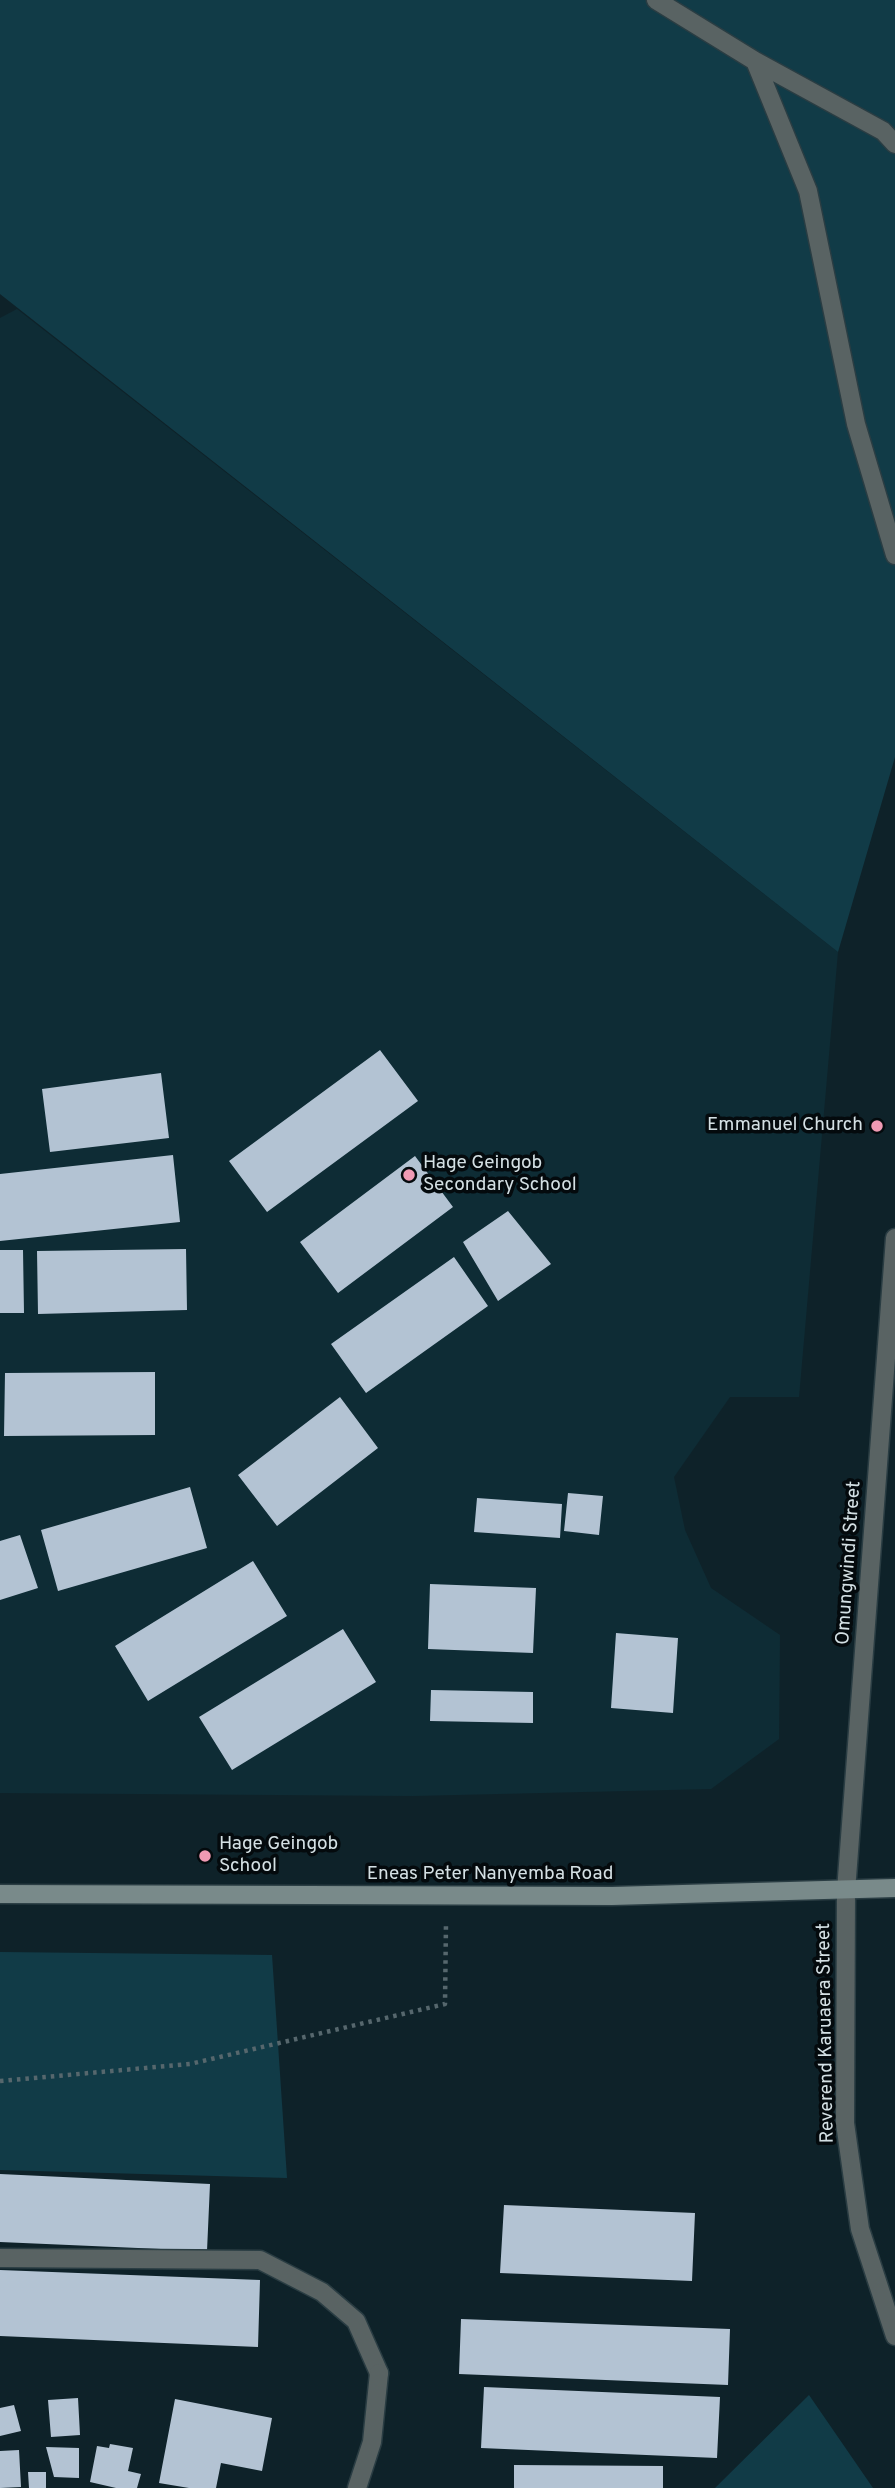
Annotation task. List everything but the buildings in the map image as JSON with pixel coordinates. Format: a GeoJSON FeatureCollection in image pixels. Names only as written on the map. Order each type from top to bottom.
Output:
{"type":"FeatureCollection","features":[{"type":"Feature","properties":{"kind":"main road","name":"Eneas Peter Nanyemba Road"},"geometry":{"type":"LineString","coordinates":[[0,1894],[447,1897],[895,1888]]}},
{"type":"Feature","properties":{"kind":"street"},"geometry":{"type":"LineString","coordinates":[[656,0],[755,61],[883,131],[895,144]]}},
{"type":"Feature","properties":{"kind":"street"},"geometry":{"type":"LineString","coordinates":[[755,61],[808,191],[856,424],[895,555]]}},
{"type":"Feature","properties":{"kind":"street","name":"Omungwindi Street"},"geometry":{"type":"LineString","coordinates":[[846,1891],[895,1238]]}},
{"type":"Feature","properties":{"kind":"street","name":"Reverend Karuaera Street"},"geometry":{"type":"LineString","coordinates":[[846,1891],[845,2123],[860,2230],[895,2336]]}},
{"type":"Feature","properties":{"kind":"street"},"geometry":{"type":"LineString","coordinates":[[0,2258],[260,2260],[322,2292],[356,2321],[379,2372],[372,2442],[357,2488]]}},
{"type":"Feature","properties":{"kind":"path"},"geometry":{"type":"LineString","coordinates":[[0,2081],[190,2064],[445,2004],[447,1897]]}},
{"type":"Feature","properties":{"kind":"shaded area"},"geometry":{"type":"Polygon","coordinates":[[[0,0],[895,0],[895,757],[838,952],[0,294],[0,0]]]}},
{"type":"Feature","properties":{"kind":"shaded area","name":"Hage Geingob Secondary School"},"geometry":{"type":"Polygon","coordinates":[[[17,309],[838,952],[799,1397],[730,1397],[674,1477],[685,1530],[711,1588],[780,1635],[779,1739],[711,1789],[413,1796],[0,1793],[0,318],[17,309]]]}},
{"type":"Feature","properties":{"kind":"shaded area"},"geometry":{"type":"Polygon","coordinates":[[[0,1952],[272,1955],[287,2178],[0,2170],[0,1952]]]}},
{"type":"Feature","properties":{"kind":"shaded area"},"geometry":{"type":"Polygon","coordinates":[[[809,2395],[873,2488],[715,2488],[809,2395]]]}},
{"type":"Feature","properties":{"kind":"place","name":"Emmanuel Church"},"geometry":{"type":"Point","coordinates":[877,1126]}},
{"type":"Feature","properties":{"kind":"place","name":"Hage Geingob Secondary School"},"geometry":{"type":"Point","coordinates":[409,1175]}},
{"type":"Feature","properties":{"kind":"place","name":"Hage Geingob School"},"geometry":{"type":"Point","coordinates":[205,1856]}}]}
